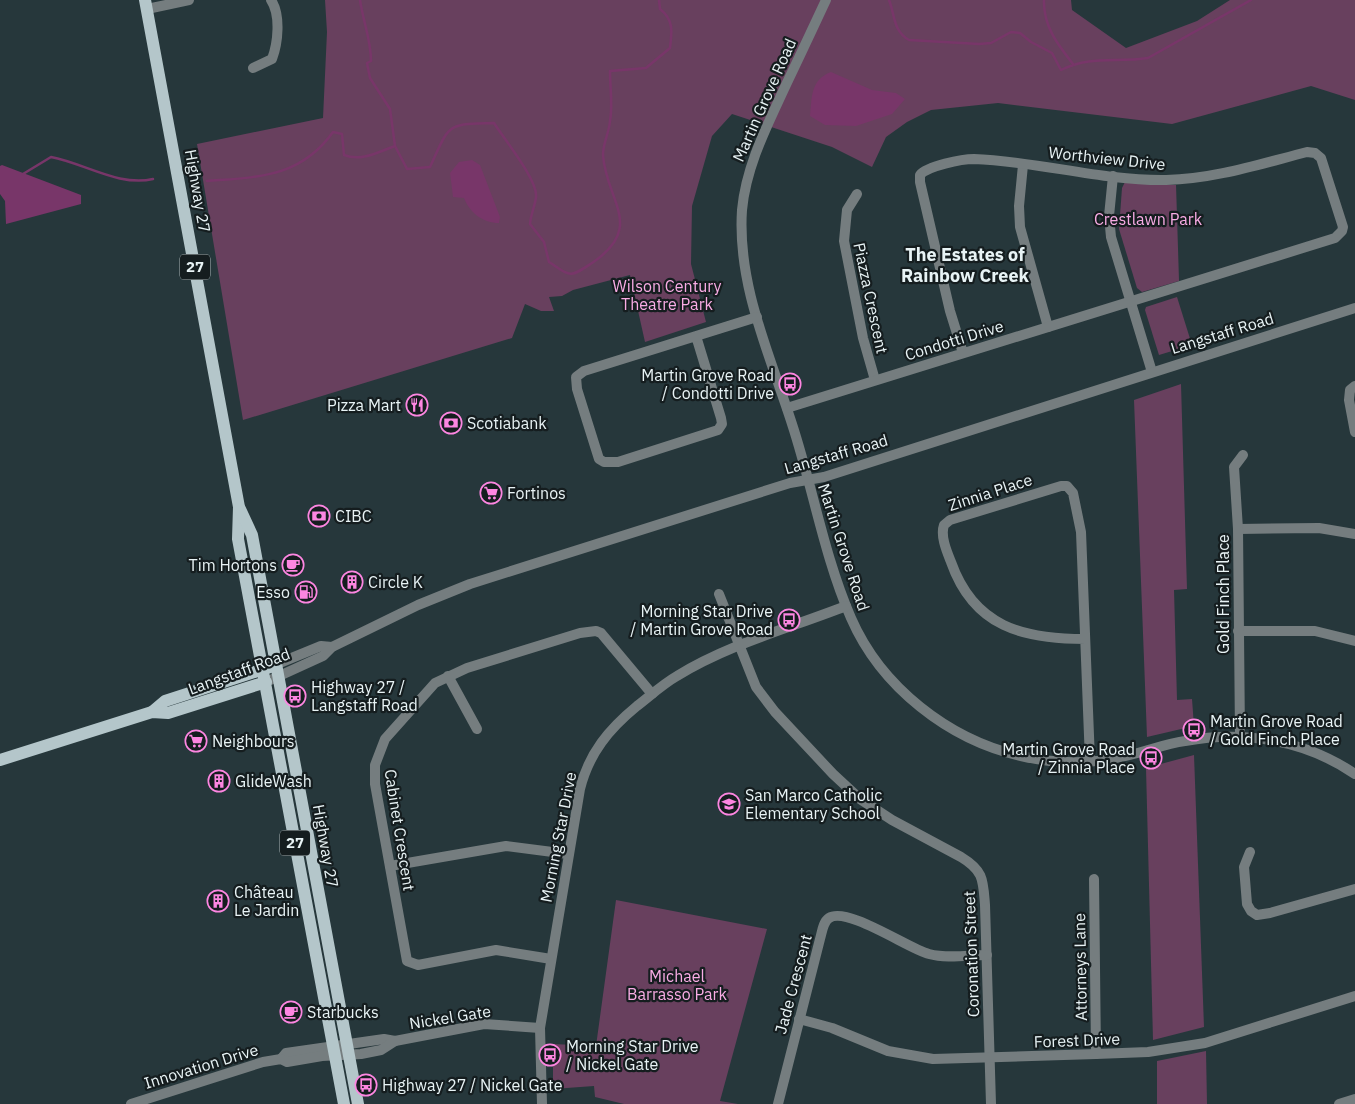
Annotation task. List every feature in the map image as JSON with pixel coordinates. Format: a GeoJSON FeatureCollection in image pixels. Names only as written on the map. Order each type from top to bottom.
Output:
{"type":"FeatureCollection","features":[{"type":"Feature","properties":{"kind":"main road","name":"Highway 27"},"geometry":{"type":"LineString","coordinates":[[146,4],[239,507],[238,539],[344,1104]]}},
{"type":"Feature","properties":{"kind":"main road","name":"Highway 27"},"geometry":{"type":"LineString","coordinates":[[239,507],[252,535],[358,1104]]}},
{"type":"Feature","properties":{"kind":"main road","name":"Langstaff Road"},"geometry":{"type":"LineString","coordinates":[[0,760],[152,712],[165,702],[262,669],[278,670]]}},
{"type":"Feature","properties":{"kind":"main road","name":"Langstaff Road"},"geometry":{"type":"LineString","coordinates":[[152,712],[168,713],[266,682]]}},
{"type":"Feature","properties":{"kind":"street"},"geometry":{"type":"LineString","coordinates":[[146,4],[190,0]]}},
{"type":"Feature","properties":{"kind":"street"},"geometry":{"type":"LineString","coordinates":[[253,68],[272,59],[277,45],[275,6],[271,0]]}},
{"type":"Feature","properties":{"kind":"street","name":"Martin Grove Road"},"geometry":{"type":"LineString","coordinates":[[826,0],[755,154],[743,201],[744,264],[757,317],[787,408],[846,606],[867,648],[886,673],[915,703],[948,727],[986,746],[1022,757],[1056,761],[1090,761],[1121,758],[1190,740],[1240,737],[1267,739],[1305,748],[1325,756],[1355,774]]}},
{"type":"Feature","properties":{"kind":"street","name":"Worthview Drive"},"geometry":{"type":"LineString","coordinates":[[963,353],[950,311],[920,175],[927,169],[972,159],[1113,176],[1148,179],[1189,178],[1257,166],[1307,152],[1315,153],[1321,158],[1343,227],[1342,232],[1335,238],[1130,301]]}},
{"type":"Feature","properties":{"kind":"street"},"geometry":{"type":"LineString","coordinates":[[1023,165],[1019,206],[1020,227],[1048,327]]}},
{"type":"Feature","properties":{"kind":"street"},"geometry":{"type":"LineString","coordinates":[[1113,176],[1109,226],[1152,372]]}},
{"type":"Feature","properties":{"kind":"street","name":"Piazza Crescent"},"geometry":{"type":"LineString","coordinates":[[857,194],[847,210],[844,241],[863,338],[875,380]]}},
{"type":"Feature","properties":{"kind":"street","name":"Condotti Drive"},"geometry":{"type":"LineString","coordinates":[[787,408],[1130,301]]}},
{"type":"Feature","properties":{"kind":"street","name":"Langstaff Road"},"geometry":{"type":"LineString","coordinates":[[266,682],[278,670],[323,656],[332,648],[418,605],[470,584],[790,483],[824,477],[1355,308]]}},
{"type":"Feature","properties":{"kind":"street"},"geometry":{"type":"LineString","coordinates":[[696,336],[721,418],[718,430],[618,462],[604,462],[599,459],[577,389],[576,377],[580,373],[696,336],[757,317]]}},
{"type":"Feature","properties":{"kind":"street"},"geometry":{"type":"LineString","coordinates":[[1355,386],[1350,390],[1349,400],[1355,432]]}},
{"type":"Feature","properties":{"kind":"street","name":"Gold Finch Place"},"geometry":{"type":"LineString","coordinates":[[1240,737],[1238,529],[1234,467],[1243,455]]}},
{"type":"Feature","properties":{"kind":"street","name":"Zinnia Place"},"geometry":{"type":"LineString","coordinates":[[1085,639],[1046,638],[1026,634],[1001,624],[976,605],[958,580],[944,537],[944,525],[950,520],[1048,489],[1060,486],[1071,489],[1077,504],[1081,532],[1090,761]]}},
{"type":"Feature","properties":{"kind":"street"},"geometry":{"type":"LineString","coordinates":[[1238,529],[1319,528],[1355,534]]}},
{"type":"Feature","properties":{"kind":"street","name":"Coronation Street"},"geometry":{"type":"LineString","coordinates":[[719,594],[763,698],[849,789],[876,811],[961,857],[978,869],[983,880],[991,1104]]}},
{"type":"Feature","properties":{"kind":"street","name":"Morning Star Drive"},"geometry":{"type":"LineString","coordinates":[[542,1104],[540,1028],[580,789],[592,754],[610,730],[652,694],[689,669],[740,646],[846,606]]}},
{"type":"Feature","properties":{"kind":"street"},"geometry":{"type":"LineString","coordinates":[[1238,631],[1314,630],[1355,640]]}},
{"type":"Feature","properties":{"kind":"street","name":"Cabinet Crescent"},"geometry":{"type":"LineString","coordinates":[[551,959],[496,950],[418,965],[411,964],[404,955],[375,784],[377,756],[390,732],[435,683],[467,668],[580,633],[596,631],[606,638],[652,694]]}},
{"type":"Feature","properties":{"kind":"street"},"geometry":{"type":"LineString","coordinates":[[448,676],[476,729]]}},
{"type":"Feature","properties":{"kind":"street"},"geometry":{"type":"LineString","coordinates":[[390,866],[506,846],[568,854]]}},
{"type":"Feature","properties":{"kind":"street"},"geometry":{"type":"LineString","coordinates":[[1250,852],[1244,867],[1247,904],[1251,911],[1257,915],[1355,889]]}},
{"type":"Feature","properties":{"kind":"street","name":"Attorneys Lane"},"geometry":{"type":"LineString","coordinates":[[1094,879],[1096,1054]]}},
{"type":"Feature","properties":{"kind":"street","name":"Jade Crescent"},"geometry":{"type":"LineString","coordinates":[[778,1104],[822,933],[829,918],[838,916],[866,924],[916,950],[931,954],[986,955]]}},
{"type":"Feature","properties":{"kind":"street","name":"Forest Drive"},"geometry":{"type":"LineString","coordinates":[[799,1019],[832,1028],[888,1051],[907,1056],[933,1059],[1148,1052],[1205,1043],[1355,996]]}},
{"type":"Feature","properties":{"kind":"street","name":"Nickel Gate"},"geometry":{"type":"LineString","coordinates":[[348,1050],[381,1050],[395,1041],[484,1024],[540,1028]]}},
{"type":"Feature","properties":{"kind":"street","name":"Innovation Drive"},"geometry":{"type":"LineString","coordinates":[[131,1104],[207,1079],[281,1059],[286,1053],[348,1050]]}},
{"type":"Feature","properties":{"kind":"street"},"geometry":{"type":"LineString","coordinates":[[1338,1104],[1355,1099]]}},
{"type":"Feature","properties":{"kind":"green space","name":"Wilson Century Theatre Park"},"geometry":{"type":"Polygon","coordinates":[[[325,0],[1071,0],[1072,10],[1126,48],[1197,21],[1230,0],[1355,0],[1355,100],[1311,86],[1172,124],[998,103],[931,110],[907,122],[886,137],[872,167],[832,147],[732,114],[712,136],[692,206],[691,264],[706,322],[645,342],[630,275],[573,290],[562,296],[549,297],[554,311],[541,311],[525,304],[512,338],[243,420],[197,144],[323,118],[327,32],[325,0]]]}},
{"type":"Feature","properties":{"kind":"green space","name":"Crestlawn Park"},"geometry":{"type":"Polygon","coordinates":[[[1125,182],[1176,185],[1179,281],[1142,292],[1137,288],[1119,229],[1122,188],[1125,182]]]}},
{"type":"Feature","properties":{"kind":"green space"},"geometry":{"type":"Polygon","coordinates":[[[1177,297],[1192,345],[1159,355],[1145,310],[1146,307],[1177,297]]]}},
{"type":"Feature","properties":{"kind":"green space"},"geometry":{"type":"Polygon","coordinates":[[[1181,384],[1187,589],[1174,590],[1177,700],[1192,699],[1194,726],[1147,737],[1134,400],[1181,384]]]}},
{"type":"Feature","properties":{"kind":"green space"},"geometry":{"type":"Polygon","coordinates":[[[1194,755],[1204,1027],[1153,1040],[1146,768],[1194,755]]]}},
{"type":"Feature","properties":{"kind":"green space","name":"Michael Barrasso Park"},"geometry":{"type":"Polygon","coordinates":[[[616,900],[767,929],[720,1101],[738,1104],[624,1104],[595,1097],[594,1086],[553,1089],[553,1044],[596,1046],[616,900]]]}},
{"type":"Feature","properties":{"kind":"green space"},"geometry":{"type":"Polygon","coordinates":[[[1206,1051],[1207,1104],[1157,1104],[1157,1061],[1206,1051]]]}},
{"type":"Feature","properties":{"kind":"shaded area"},"geometry":{"type":"Polygon","coordinates":[[[831,72],[872,90],[896,93],[905,99],[892,114],[856,126],[825,125],[810,116],[811,103],[813,90],[819,80],[831,72]]]}},
{"type":"Feature","properties":{"kind":"shaded area"},"geometry":{"type":"Polygon","coordinates":[[[472,160],[480,165],[500,217],[499,223],[482,219],[473,213],[464,198],[453,197],[450,173],[459,162],[472,160]]]}},
{"type":"Feature","properties":{"kind":"shaded area"},"geometry":{"type":"Polygon","coordinates":[[[2,165],[81,195],[81,204],[6,224],[5,201],[0,194],[0,166],[2,165]]]}},
{"type":"Feature","properties":{"kind":"waterway"},"geometry":{"type":"LineString","coordinates":[[360,0],[370,46],[371,61],[367,63],[370,78],[390,109],[395,146],[407,169],[430,167],[446,134],[451,129],[466,124],[494,123],[532,181],[536,197],[530,224],[544,242],[549,262],[570,274],[592,263],[608,250],[617,237],[620,225],[619,213],[603,155],[611,115],[610,71],[646,68],[670,48],[670,22],[665,13],[660,9],[659,0]]}},
{"type":"Feature","properties":{"kind":"waterway"},"geometry":{"type":"LineString","coordinates":[[889,0],[897,27],[909,40],[979,44],[991,43],[1011,32],[1020,33],[1031,42],[1052,53],[1061,70],[1083,62],[1148,58],[1251,0]]}},
{"type":"Feature","properties":{"kind":"waterway"},"geometry":{"type":"LineString","coordinates":[[1044,0],[1046,18],[1052,35],[1073,64]]}},
{"type":"Feature","properties":{"kind":"waterway"},"geometry":{"type":"LineString","coordinates":[[207,181],[261,176],[292,167],[320,147],[333,132],[342,134],[344,155],[350,157],[363,157],[395,146]]}},
{"type":"Feature","properties":{"kind":"waterway"},"geometry":{"type":"LineString","coordinates":[[23,174],[51,157],[127,180],[153,179]]}},
{"type":"Feature","properties":{"kind":"place","name":"Martin Grove Road / Condotti Drive"},"geometry":{"type":"Point","coordinates":[790,384]}},
{"type":"Feature","properties":{"kind":"place","name":"Pizza Mart"},"geometry":{"type":"Point","coordinates":[417,405]}},
{"type":"Feature","properties":{"kind":"place","name":"Scotiabank"},"geometry":{"type":"Point","coordinates":[451,423]}},
{"type":"Feature","properties":{"kind":"place","name":"Fortinos"},"geometry":{"type":"Point","coordinates":[491,493]}},
{"type":"Feature","properties":{"kind":"place","name":"CIBC"},"geometry":{"type":"Point","coordinates":[319,516]}},
{"type":"Feature","properties":{"kind":"place","name":"Tim Hortons"},"geometry":{"type":"Point","coordinates":[293,565]}},
{"type":"Feature","properties":{"kind":"place","name":"Circle K"},"geometry":{"type":"Point","coordinates":[352,582]}},
{"type":"Feature","properties":{"kind":"place","name":"Esso"},"geometry":{"type":"Point","coordinates":[306,592]}},
{"type":"Feature","properties":{"kind":"place","name":"Morning Star Drive / Martin Grove Road"},"geometry":{"type":"Point","coordinates":[789,620]}},
{"type":"Feature","properties":{"kind":"place","name":"Highway 27 / Langstaff Road"},"geometry":{"type":"Point","coordinates":[295,696]}},
{"type":"Feature","properties":{"kind":"place","name":"Martin Grove Road / Gold Finch Place"},"geometry":{"type":"Point","coordinates":[1194,730]}},
{"type":"Feature","properties":{"kind":"place","name":"Neighbours"},"geometry":{"type":"Point","coordinates":[196,741]}},
{"type":"Feature","properties":{"kind":"place","name":"Martin Grove Road / Zinnia Place"},"geometry":{"type":"Point","coordinates":[1151,758]}},
{"type":"Feature","properties":{"kind":"place","name":"GlideWash"},"geometry":{"type":"Point","coordinates":[219,781]}},
{"type":"Feature","properties":{"kind":"place","name":"San Marco Catholic Elementary School"},"geometry":{"type":"Point","coordinates":[729,804]}},
{"type":"Feature","properties":{"kind":"place","name":"Château Le Jardin"},"geometry":{"type":"Point","coordinates":[218,901]}},
{"type":"Feature","properties":{"kind":"place","name":"Starbucks"},"geometry":{"type":"Point","coordinates":[291,1012]}},
{"type":"Feature","properties":{"kind":"place","name":"Morning Star Drive / Nickel Gate"},"geometry":{"type":"Point","coordinates":[550,1055]}},
{"type":"Feature","properties":{"kind":"place","name":"Highway 27 / Nickel Gate"},"geometry":{"type":"Point","coordinates":[366,1085]}},
{"type":"Feature","properties":{"kind":"district","name":"The Estates of Rainbow Creek"},"geometry":{"type":"Point","coordinates":[965,265]}}]}
